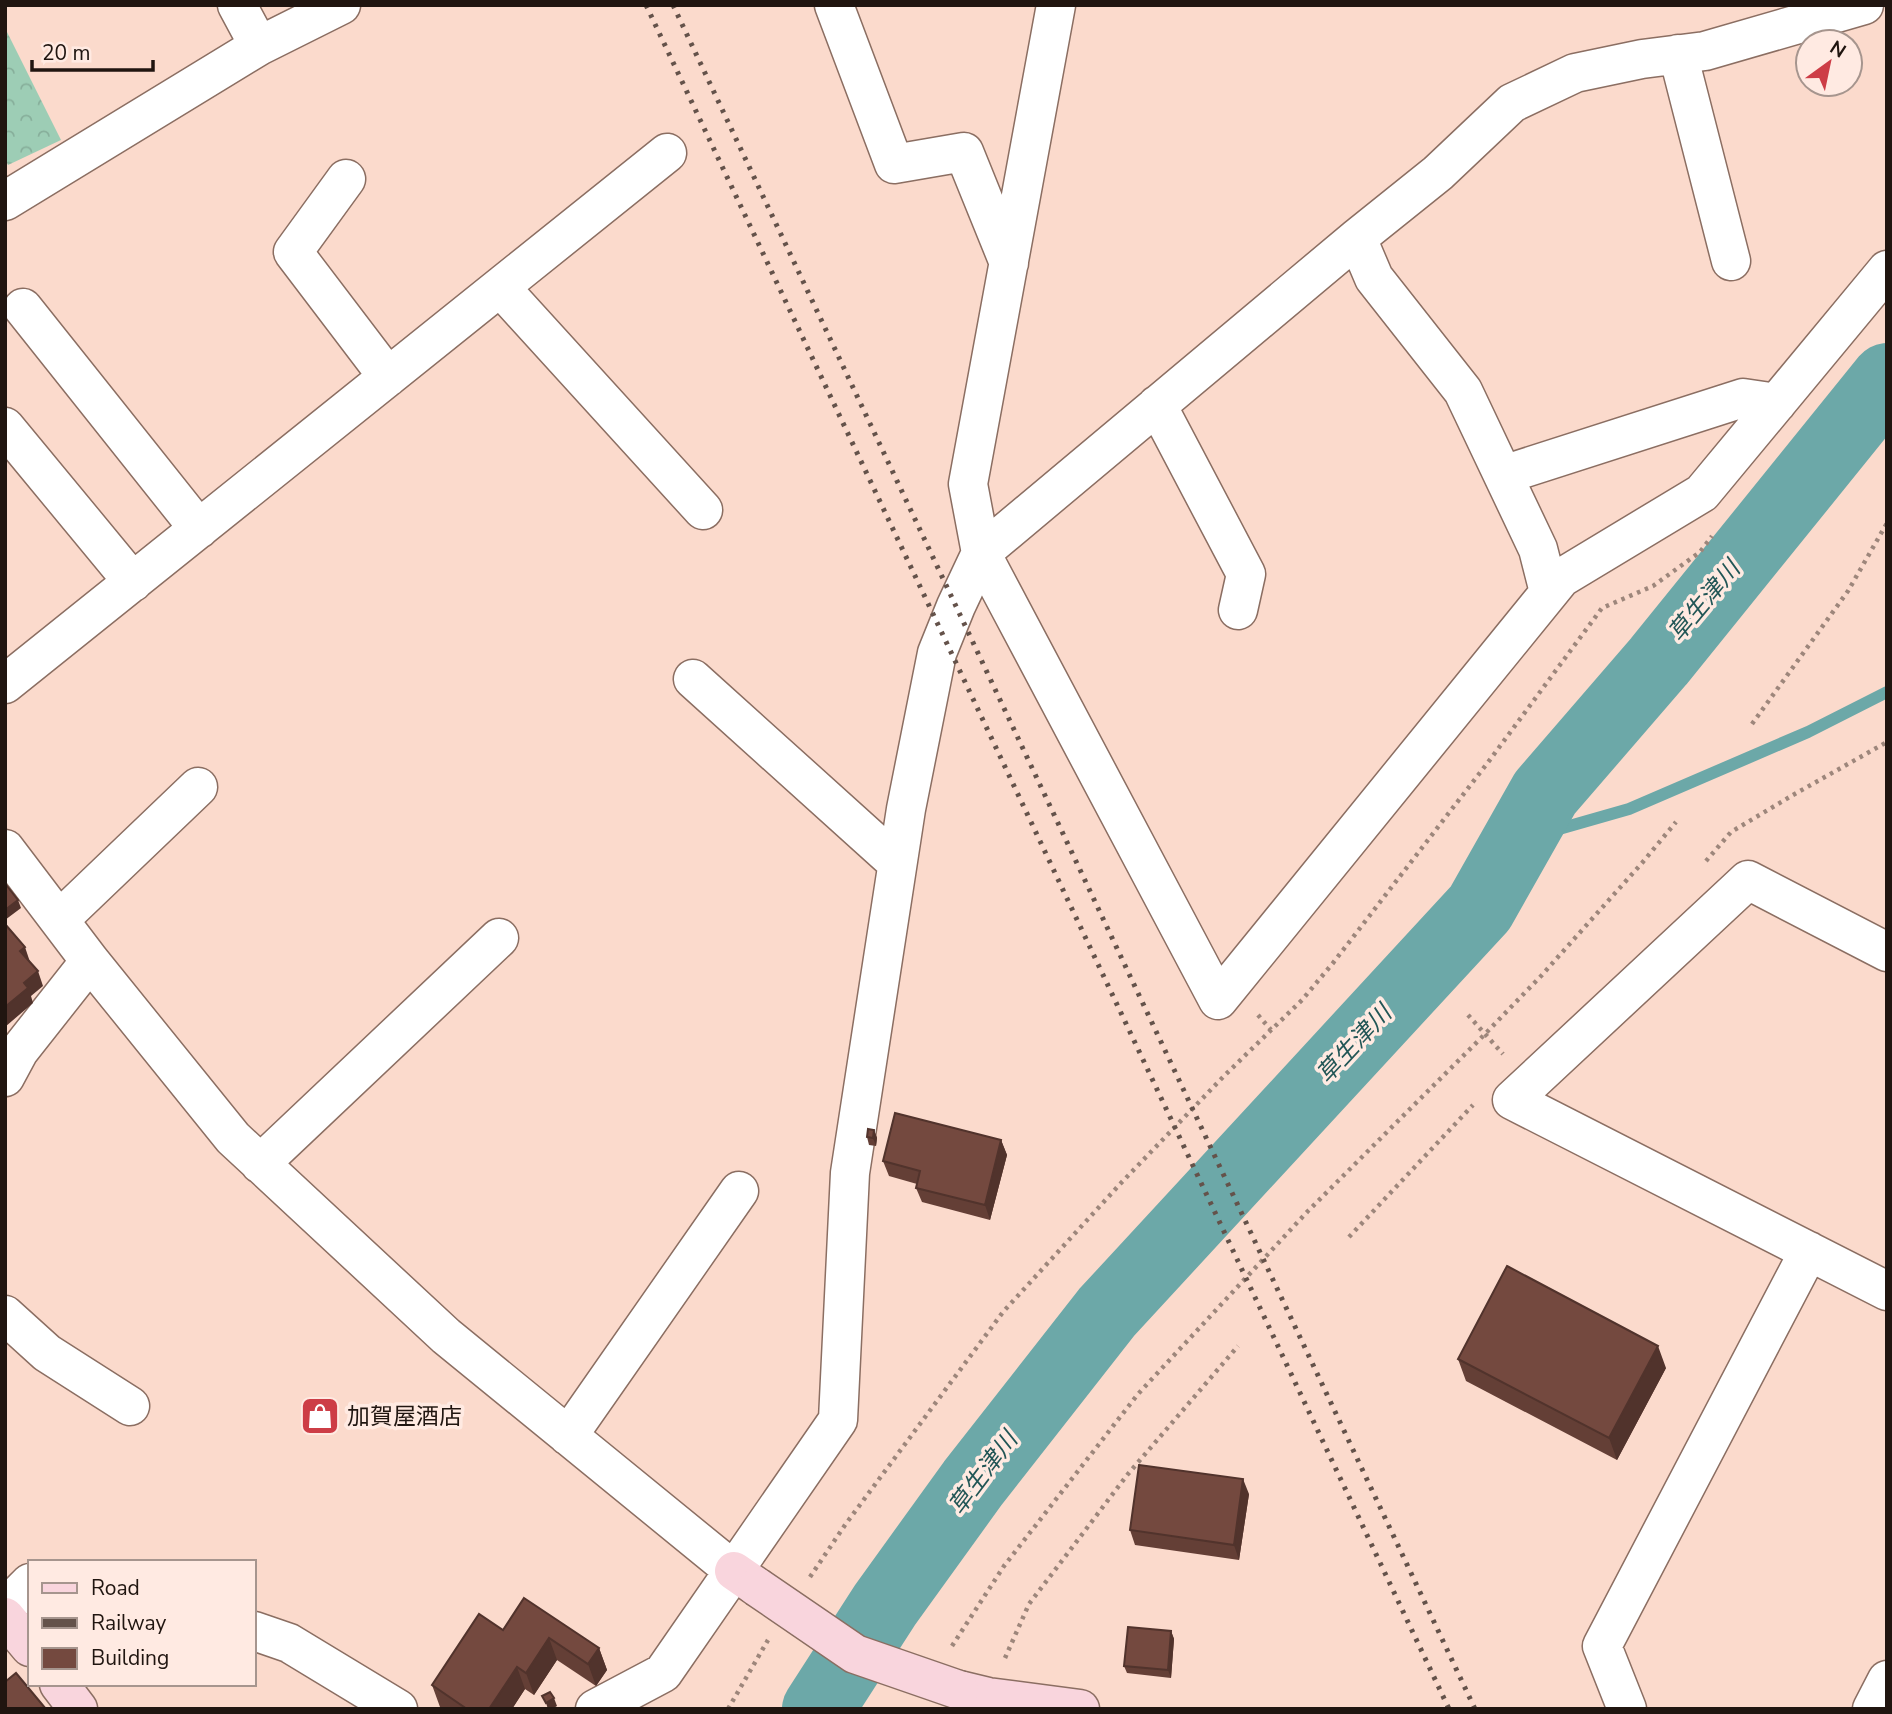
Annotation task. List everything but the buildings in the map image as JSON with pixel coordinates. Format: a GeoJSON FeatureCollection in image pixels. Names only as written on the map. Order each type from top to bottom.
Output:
{"type":"FeatureCollection","features":[{"type":"Feature","properties":{"kind":"street"},"geometry":{"type":"LineString","coordinates":[[237,5],[259,46]]}},
{"type":"Feature","properties":{"kind":"street"},"geometry":{"type":"LineString","coordinates":[[5,201],[259,46],[341,5]]}},
{"type":"Feature","properties":{"kind":"street"},"geometry":{"type":"LineString","coordinates":[[834,5],[894,164],[964,152],[1009,262]]}},
{"type":"Feature","properties":{"kind":"street"},"geometry":{"type":"LineString","coordinates":[[1056,5],[968,484],[981,553],[1218,1000],[1560,578],[1702,493],[1887,270]]}},
{"type":"Feature","properties":{"kind":"street"},"geometry":{"type":"LineString","coordinates":[[646,1709],[663,1673],[745,1579],[838,1420],[850,1173],[905,809],[937,653],[981,553],[1357,237],[1438,173],[1512,103],[1575,73],[1642,59],[1705,51],[1864,5]]}},
{"type":"Feature","properties":{"kind":"street"},"geometry":{"type":"LineString","coordinates":[[1678,54],[1731,261]]}},
{"type":"Feature","properties":{"kind":"street"},"geometry":{"type":"LineString","coordinates":[[5,684],[667,153]]}},
{"type":"Feature","properties":{"kind":"street"},"geometry":{"type":"LineString","coordinates":[[346,179],[293,253],[388,377]]}},
{"type":"Feature","properties":{"kind":"street"},"geometry":{"type":"LineString","coordinates":[[1357,237],[1374,278],[1463,391],[1538,549],[1549,592]]}},
{"type":"Feature","properties":{"kind":"street"},"geometry":{"type":"LineString","coordinates":[[500,287],[703,510]]}},
{"type":"Feature","properties":{"kind":"street"},"geometry":{"type":"LineString","coordinates":[[23,308],[199,529]]}},
{"type":"Feature","properties":{"kind":"street"},"geometry":{"type":"LineString","coordinates":[[1503,475],[1744,398],[1777,403]]}},
{"type":"Feature","properties":{"kind":"street"},"geometry":{"type":"LineString","coordinates":[[1157,405],[1246,574],[1238,610]]}},
{"type":"Feature","properties":{"kind":"street"},"geometry":{"type":"LineString","coordinates":[[5,427],[133,582]]}},
{"type":"Feature","properties":{"kind":"street"},"geometry":{"type":"LineString","coordinates":[[693,679],[897,863]]}},
{"type":"Feature","properties":{"kind":"street"},"geometry":{"type":"LineString","coordinates":[[59,920],[198,787]]}},
{"type":"Feature","properties":{"kind":"street"},"geometry":{"type":"LineString","coordinates":[[5,849],[90,961],[233,1138],[446,1336],[745,1579],[855,1654],[976,1699],[1080,1709]]}},
{"type":"Feature","properties":{"kind":"street"},"geometry":{"type":"LineString","coordinates":[[1887,952],[1748,880],[1512,1100],[1887,1291]]}},
{"type":"Feature","properties":{"kind":"street"},"geometry":{"type":"LineString","coordinates":[[260,1164],[499,938]]}},
{"type":"Feature","properties":{"kind":"street"},"geometry":{"type":"LineString","coordinates":[[5,1077],[19,1051],[90,961]]}},
{"type":"Feature","properties":{"kind":"street"},"geometry":{"type":"LineString","coordinates":[[568,1436],[739,1191]]}},
{"type":"Feature","properties":{"kind":"street"},"geometry":{"type":"LineString","coordinates":[[1627,1709],[1602,1646],[1809,1251]]}},
{"type":"Feature","properties":{"kind":"street"},"geometry":{"type":"LineString","coordinates":[[5,1315],[47,1353],[130,1406]]}},
{"type":"Feature","properties":{"kind":"street"},"geometry":{"type":"LineString","coordinates":[[5,1608],[28,1585]]}},
{"type":"Feature","properties":{"kind":"street"},"geometry":{"type":"LineString","coordinates":[[5,1617],[28,1645]]}},
{"type":"Feature","properties":{"kind":"street"},"geometry":{"type":"LineString","coordinates":[[256,1632],[289,1643],[398,1709]]}},
{"type":"Feature","properties":{"kind":"street"},"geometry":{"type":"LineString","coordinates":[[595,1709],[663,1673]]}},
{"type":"Feature","properties":{"kind":"street"},"geometry":{"type":"LineString","coordinates":[[1872,1709],[1887,1680]]}},
{"type":"Feature","properties":{"kind":"street"},"geometry":{"type":"LineString","coordinates":[[61,1686],[78,1709]]}},
{"type":"Feature","properties":{"kind":"path"},"geometry":{"type":"LineString","coordinates":[[1752,724],[1848,591],[1887,523]]}},
{"type":"Feature","properties":{"kind":"path"},"geometry":{"type":"LineString","coordinates":[[808,1581],[845,1525],[1003,1312],[1139,1163],[1225,1074],[1302,1000],[1489,761],[1602,607],[1653,586],[1700,552],[1717,530]]}},
{"type":"Feature","properties":{"kind":"path"},"geometry":{"type":"LineString","coordinates":[[947,1654],[1004,1566],[1138,1394],[1308,1211],[1541,976],[1676,822]]}},
{"type":"Feature","properties":{"kind":"path"},"geometry":{"type":"LineString","coordinates":[[1468,1015],[1512,1064]]}},
{"type":"Feature","properties":{"kind":"path"},"geometry":{"type":"LineString","coordinates":[[976,1699],[1029,1604],[1128,1474],[1238,1346]]}},
{"type":"Feature","properties":{"kind":"path"},"geometry":{"type":"LineString","coordinates":[[728,1709],[771,1636]]}},
{"type":"Feature","properties":{"kind":"green space"},"geometry":{"type":"Polygon","coordinates":[[[5,28],[61,140],[8,165],[5,159],[5,28]]]}},
{"type":"Feature","properties":{"kind":"waterway","name":"草生津川"},"geometry":{"type":"LineString","coordinates":[[818,1709],[885,1605],[973,1483],[1107,1312],[1480,908],[1545,793],[1659,661],[1887,379]]}},
{"type":"Feature","properties":{"kind":"waterway"},"geometry":{"type":"LineString","coordinates":[[1517,841],[1629,809],[1808,732],[1887,692]]}},
{"type":"Feature","properties":{"kind":"railway"},"geometry":{"type":"LineString","coordinates":[[646,5],[1449,1709]]}},
{"type":"Feature","properties":{"kind":"railway"},"geometry":{"type":"LineString","coordinates":[[673,5],[1475,1709]]}},
{"type":"Feature","properties":{"kind":"place","name":"加賀屋酒店"},"geometry":{"type":"Point","coordinates":[320,1416]}}]}
